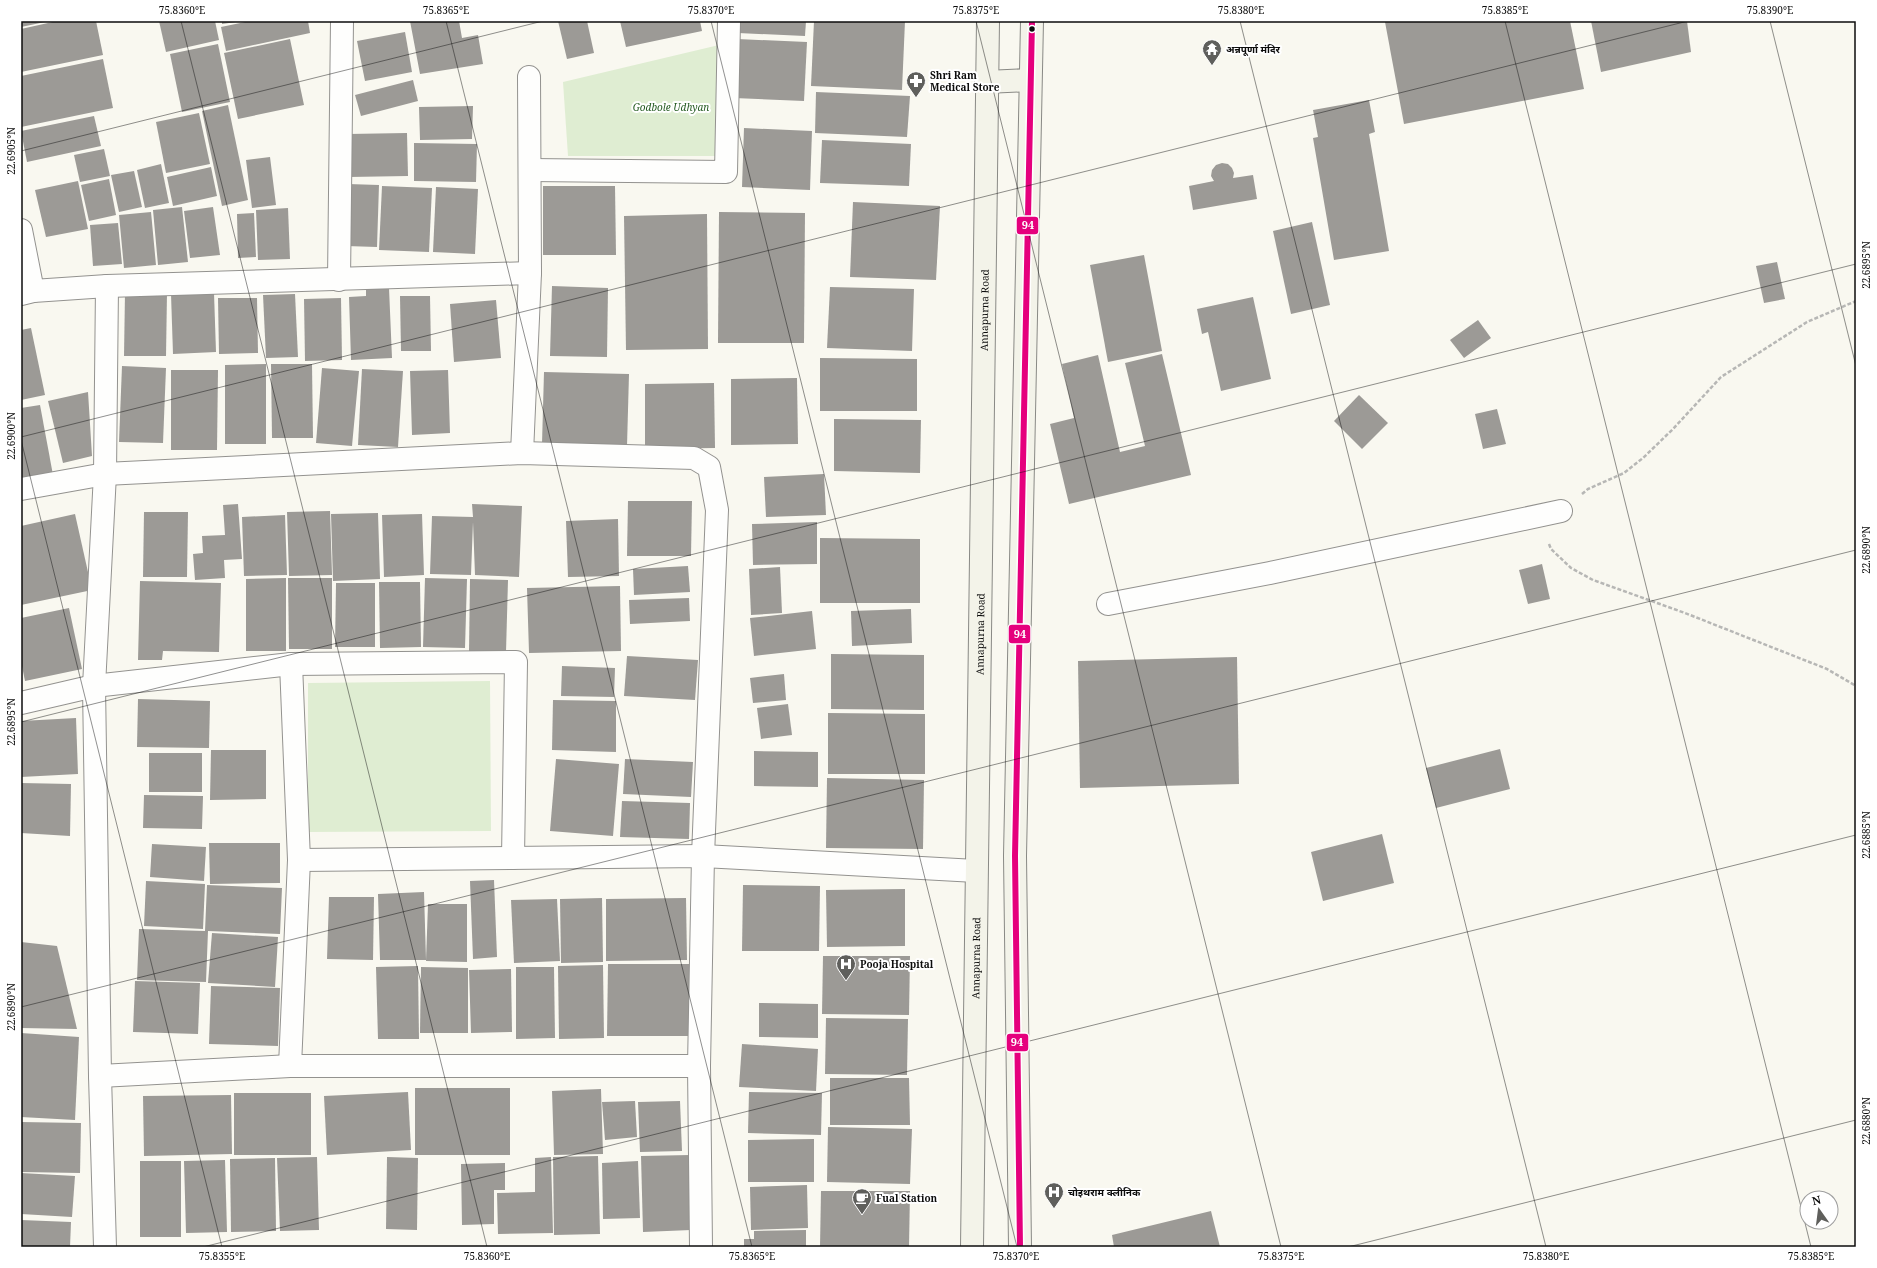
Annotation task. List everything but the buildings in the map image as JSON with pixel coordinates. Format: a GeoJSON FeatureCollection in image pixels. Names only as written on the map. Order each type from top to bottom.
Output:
{"type":"FeatureCollection","features":[{"type":"Feature","properties":{"kind":"main road","name":"Annapurna Road"},"geometry":{"type":"LineString","coordinates":[[972,1247],[976,871],[981,617],[986,82],[988,21]]}},
{"type":"Feature","properties":{"kind":"main road"},"geometry":{"type":"LineString","coordinates":[[1020,1247],[1015,856],[1032,21]]}},
{"type":"Feature","properties":{"kind":"main road"},"geometry":{"type":"LineString","coordinates":[[986,82],[1030,80]]}},
{"type":"Feature","properties":{"kind":"street"},"geometry":{"type":"LineString","coordinates":[[339,280],[342,21]]}},
{"type":"Feature","properties":{"kind":"street"},"geometry":{"type":"LineString","coordinates":[[530,170],[726,172],[729,21]]}},
{"type":"Feature","properties":{"kind":"street"},"geometry":{"type":"LineString","coordinates":[[522,453],[530,273],[529,76]]}},
{"type":"Feature","properties":{"kind":"street"},"geometry":{"type":"LineString","coordinates":[[21,230],[27,292],[107,286],[530,273]]}},
{"type":"Feature","properties":{"kind":"street"},"geometry":{"type":"LineString","coordinates":[[105,1247],[100,1076],[94,686],[105,474],[107,286]]}},
{"type":"Feature","properties":{"kind":"street"},"geometry":{"type":"LineString","coordinates":[[21,489],[105,474],[522,453],[694,458],[709,468],[717,510],[703,856],[699,1066],[702,1247]]}},
{"type":"Feature","properties":{"kind":"street"},"geometry":{"type":"LineString","coordinates":[[1108,604],[1270,573],[1561,511]]}},
{"type":"Feature","properties":{"kind":"street"},"geometry":{"type":"LineString","coordinates":[[21,703],[94,686],[291,664],[516,662],[513,858]]}},
{"type":"Feature","properties":{"kind":"street"},"geometry":{"type":"LineString","coordinates":[[290,1066],[298,860],[291,664]]}},
{"type":"Feature","properties":{"kind":"street"},"geometry":{"type":"LineString","coordinates":[[298,860],[703,856],[976,871]]}},
{"type":"Feature","properties":{"kind":"street"},"geometry":{"type":"LineString","coordinates":[[100,1076],[290,1066],[699,1066]]}},
{"type":"Feature","properties":{"kind":"path"},"geometry":{"type":"LineString","coordinates":[[1856,300],[1807,322],[1721,377],[1674,428],[1643,458],[1624,473],[1588,489],[1561,511],[1551,526],[1548,540],[1551,549],[1571,568],[1593,580],[1685,613],[1827,669],[1856,686]]}},
{"type":"Feature","properties":{"kind":"green space","name":"Godbole Udhyan"},"geometry":{"type":"Polygon","coordinates":[[[719,45],[721,156],[568,156],[563,82],[719,45]]]}},
{"type":"Feature","properties":{"kind":"green space"},"geometry":{"type":"Polygon","coordinates":[[[490,681],[491,831],[308,832],[308,683],[490,681]]]}},
{"type":"Feature","properties":{"kind":"transit line","name":"94"},"geometry":{"type":"LineString","coordinates":[[1020,1247],[1015,856],[1032,21]]}},
{"type":"Feature","properties":{"kind":"place","name":"अन्नपूर्णा मंदिर"},"geometry":{"type":"Point","coordinates":[1212,66]}},
{"type":"Feature","properties":{"kind":"place","name":"Shri Ram Medical Store"},"geometry":{"type":"Point","coordinates":[916,98]}},
{"type":"Feature","properties":{"kind":"place","name":"Pooja Hospital"},"geometry":{"type":"Point","coordinates":[846,981]}},
{"type":"Feature","properties":{"kind":"place","name":"चोइथराम क्लीनिक"},"geometry":{"type":"Point","coordinates":[1054,1209]}},
{"type":"Feature","properties":{"kind":"place","name":"Fual Station"},"geometry":{"type":"Point","coordinates":[862,1215]}}]}
